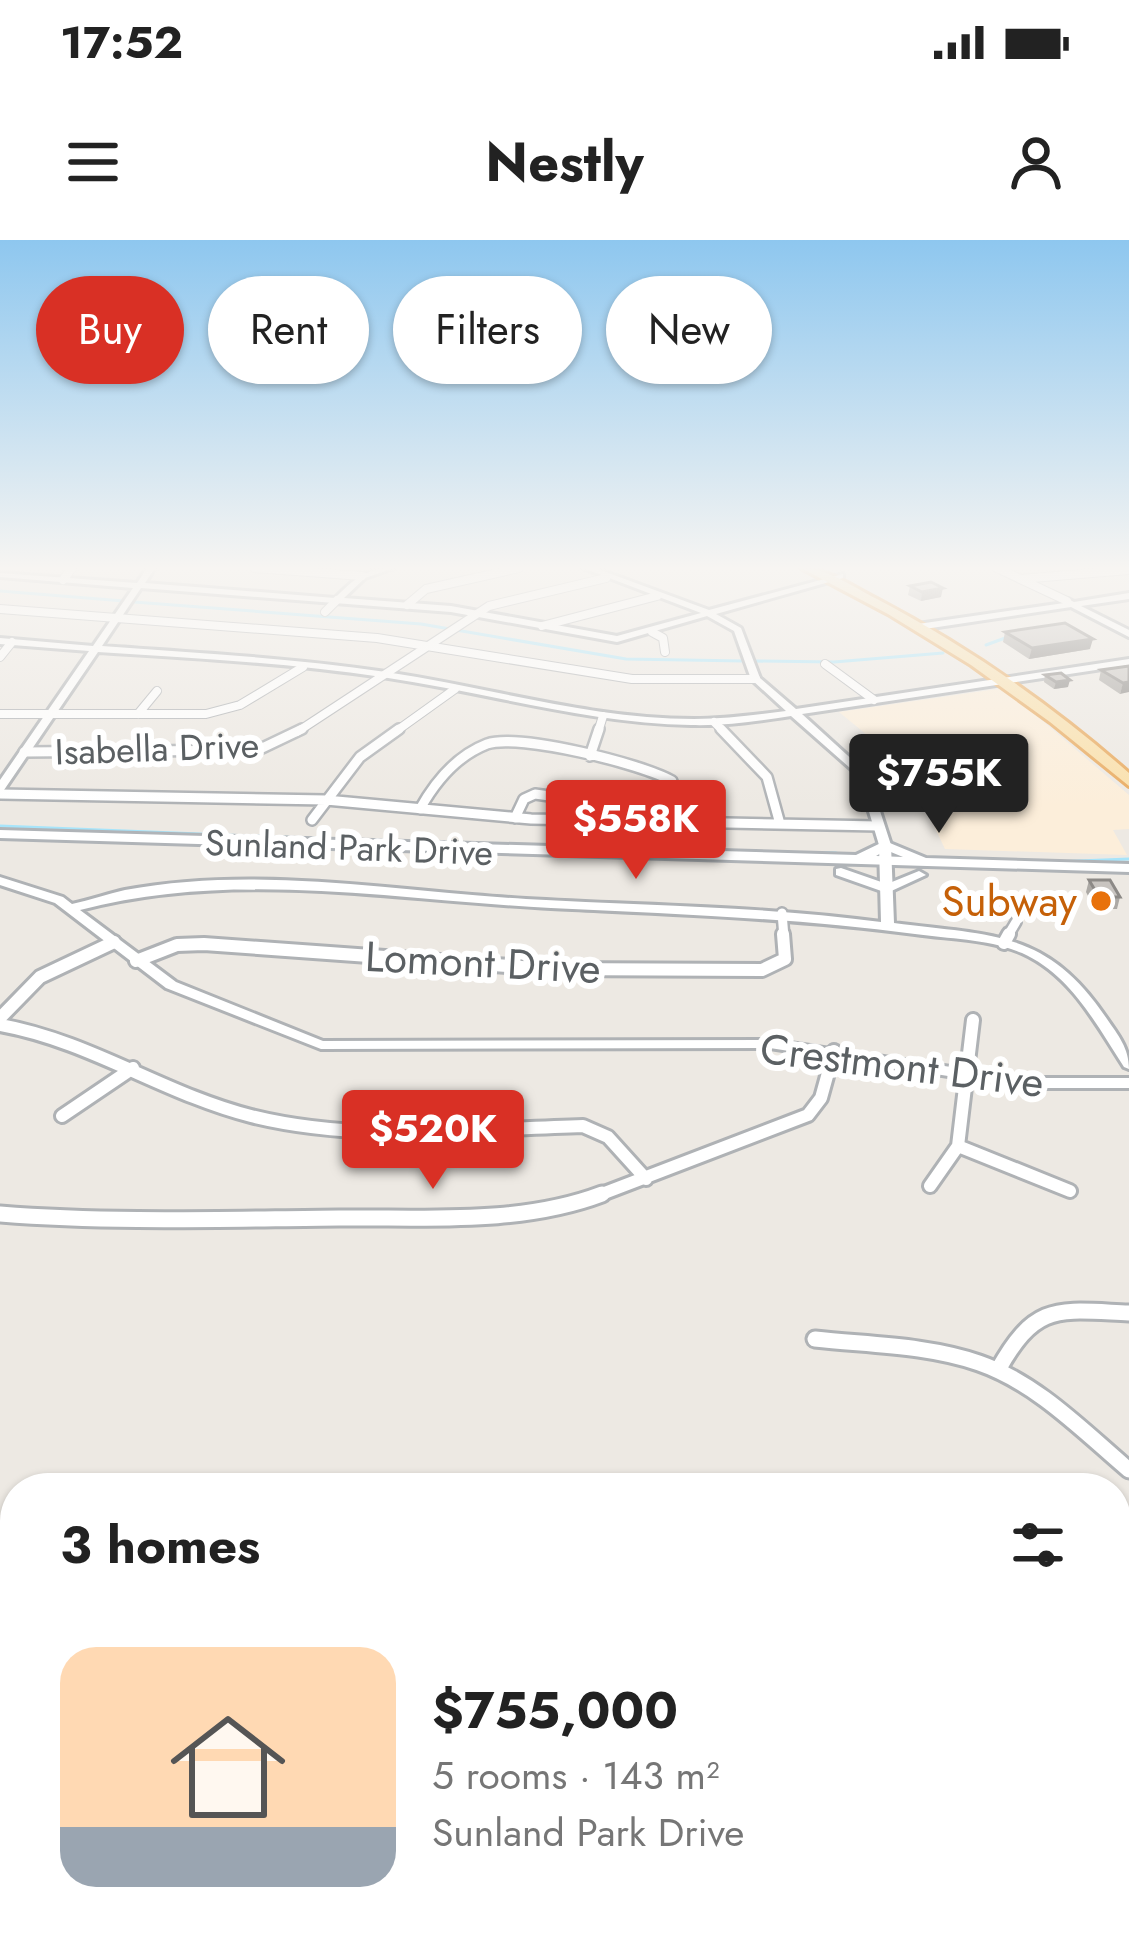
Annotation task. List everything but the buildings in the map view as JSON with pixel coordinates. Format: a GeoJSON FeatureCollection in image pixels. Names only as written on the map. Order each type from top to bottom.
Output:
{"type":"FeatureCollection","features":[{"type":"Feature","properties":{"kind":"main road"},"geometry":{"type":"LineString","coordinates":[[959,647],[1080,723],[1129,764]]}},
{"type":"Feature","properties":{"kind":"main road"},"geometry":{"type":"LineString","coordinates":[[1010,680],[1129,782]]}},
{"type":"Feature","properties":{"kind":"main road"},"geometry":{"type":"LineString","coordinates":[[1061,724],[1080,723]]}},
{"type":"Feature","properties":{"kind":"main road","name":"Sunland Park Drive"},"geometry":{"type":"LineString","coordinates":[[0,840],[837,867],[887,876],[1129,872]]}},
{"type":"Feature","properties":{"kind":"main road"},"geometry":{"type":"LineString","coordinates":[[837,867],[870,856],[885,845],[908,857],[979,868]]}},
{"type":"Feature","properties":{"kind":"main road"},"geometry":{"type":"LineString","coordinates":[[837,867],[887,876]]}},
{"type":"Feature","properties":{"kind":"main road","name":"Sunland Park Drive"},"geometry":{"type":"LineString","coordinates":[[887,876],[979,868],[1073,873]]}},
{"type":"Feature","properties":{"kind":"street"},"geometry":{"type":"LineString","coordinates":[[74,647],[384,674],[603,716],[714,722],[1129,662]]}},
{"type":"Feature","properties":{"kind":"street","name":"Isabella Drive"},"geometry":{"type":"LineString","coordinates":[[24,752],[258,751],[280,743],[425,647]]}},
{"type":"Feature","properties":{"kind":"street"},"geometry":{"type":"LineString","coordinates":[[441,647],[612,680],[684,685],[756,679]]}},
{"type":"Feature","properties":{"kind":"street"},"geometry":{"type":"LineString","coordinates":[[664,647],[665,652]]}},
{"type":"Feature","properties":{"kind":"street"},"geometry":{"type":"LineString","coordinates":[[744,647],[756,679],[863,774],[885,845],[888,926]]}},
{"type":"Feature","properties":{"kind":"street"},"geometry":{"type":"LineString","coordinates":[[0,791],[95,649]]}},
{"type":"Feature","properties":{"kind":"street"},"geometry":{"type":"LineString","coordinates":[[825,664],[874,700]]}},
{"type":"Feature","properties":{"kind":"street"},"geometry":{"type":"LineString","coordinates":[[0,714],[227,710],[303,667]]}},
{"type":"Feature","properties":{"kind":"street"},"geometry":{"type":"LineString","coordinates":[[312,820],[360,757],[455,689]]}},
{"type":"Feature","properties":{"kind":"street"},"geometry":{"type":"LineString","coordinates":[[138,714],[157,691]]}},
{"type":"Feature","properties":{"kind":"street"},"geometry":{"type":"LineString","coordinates":[[590,755],[603,716]]}},
{"type":"Feature","properties":{"kind":"street"},"geometry":{"type":"LineString","coordinates":[[714,722],[767,777],[780,824]]}},
{"type":"Feature","properties":{"kind":"street"},"geometry":{"type":"LineString","coordinates":[[421,809],[438,777],[479,746],[503,743],[632,761],[664,775],[676,789],[680,844]]}},
{"type":"Feature","properties":{"kind":"street"},"geometry":{"type":"LineString","coordinates":[[0,791],[326,800],[515,818],[879,826]]}},
{"type":"Feature","properties":{"kind":"street"},"geometry":{"type":"LineString","coordinates":[[515,818],[524,799],[535,794],[579,800],[579,820]]}},
{"type":"Feature","properties":{"kind":"street","name":"Crestmont Drive"},"geometry":{"type":"LineString","coordinates":[[0,881],[36,890],[72,908],[136,961],[183,991],[321,1046],[770,1044],[1052,1085],[1129,1083]]}},
{"type":"Feature","properties":{"kind":"street"},"geometry":{"type":"LineString","coordinates":[[72,908],[117,892],[162,886],[379,891],[782,913],[1004,943],[1069,976],[1129,1064]]}},
{"type":"Feature","properties":{"kind":"street","name":"Lomont Drive"},"geometry":{"type":"LineString","coordinates":[[136,961],[177,945],[204,944],[550,969],[762,970],[785,959],[782,913]]}},
{"type":"Feature","properties":{"kind":"street"},"geometry":{"type":"LineString","coordinates":[[1004,943],[1016,922]]}},
{"type":"Feature","properties":{"kind":"street"},"geometry":{"type":"LineString","coordinates":[[113,942],[40,977],[0,1022],[73,1040],[206,1102],[281,1123],[343,1128],[583,1126],[608,1137],[646,1179]]}},
{"type":"Feature","properties":{"kind":"street"},"geometry":{"type":"LineString","coordinates":[[930,1186],[958,1146],[973,1020]]}},
{"type":"Feature","properties":{"kind":"street"},"geometry":{"type":"LineString","coordinates":[[0,1214],[92,1221],[492,1216],[568,1207],[808,1115],[820,1098],[834,1051]]}},
{"type":"Feature","properties":{"kind":"street"},"geometry":{"type":"LineString","coordinates":[[62,1116],[133,1068]]}},
{"type":"Feature","properties":{"kind":"street"},"geometry":{"type":"LineString","coordinates":[[958,1146],[1070,1192]]}},
{"type":"Feature","properties":{"kind":"street"},"geometry":{"type":"LineString","coordinates":[[998,1370],[1028,1319],[1046,1312],[1129,1313]]}},
{"type":"Feature","properties":{"kind":"street"},"geometry":{"type":"LineString","coordinates":[[815,1339],[958,1358],[998,1370],[1129,1470]]}},
{"type":"Feature","properties":{"kind":"shaded area"},"geometry":{"type":"Polygon","coordinates":[[[1004,688],[1129,795],[1129,829],[1113,830],[1127,855],[945,849],[906,767],[839,712],[1004,688]]]}},
{"type":"Feature","properties":{"kind":"waterway"},"geometry":{"type":"LineString","coordinates":[[558,647],[626,659],[744,661]]}},
{"type":"Feature","properties":{"kind":"waterway"},"geometry":{"type":"LineString","coordinates":[[754,661],[834,662],[943,653]]}},
{"type":"Feature","properties":{"kind":"waterway"},"geometry":{"type":"LineString","coordinates":[[0,826],[402,842]]}},
{"type":"Feature","properties":{"kind":"waterway"},"geometry":{"type":"LineString","coordinates":[[742,852],[836,853]]}},
{"type":"Feature","properties":{"kind":"waterway"},"geometry":{"type":"LineString","coordinates":[[1053,862],[1129,859]]}},
{"type":"Feature","properties":{"kind":"place","name":"Subway"},"geometry":{"type":"Point","coordinates":[1101,901]}}]}
